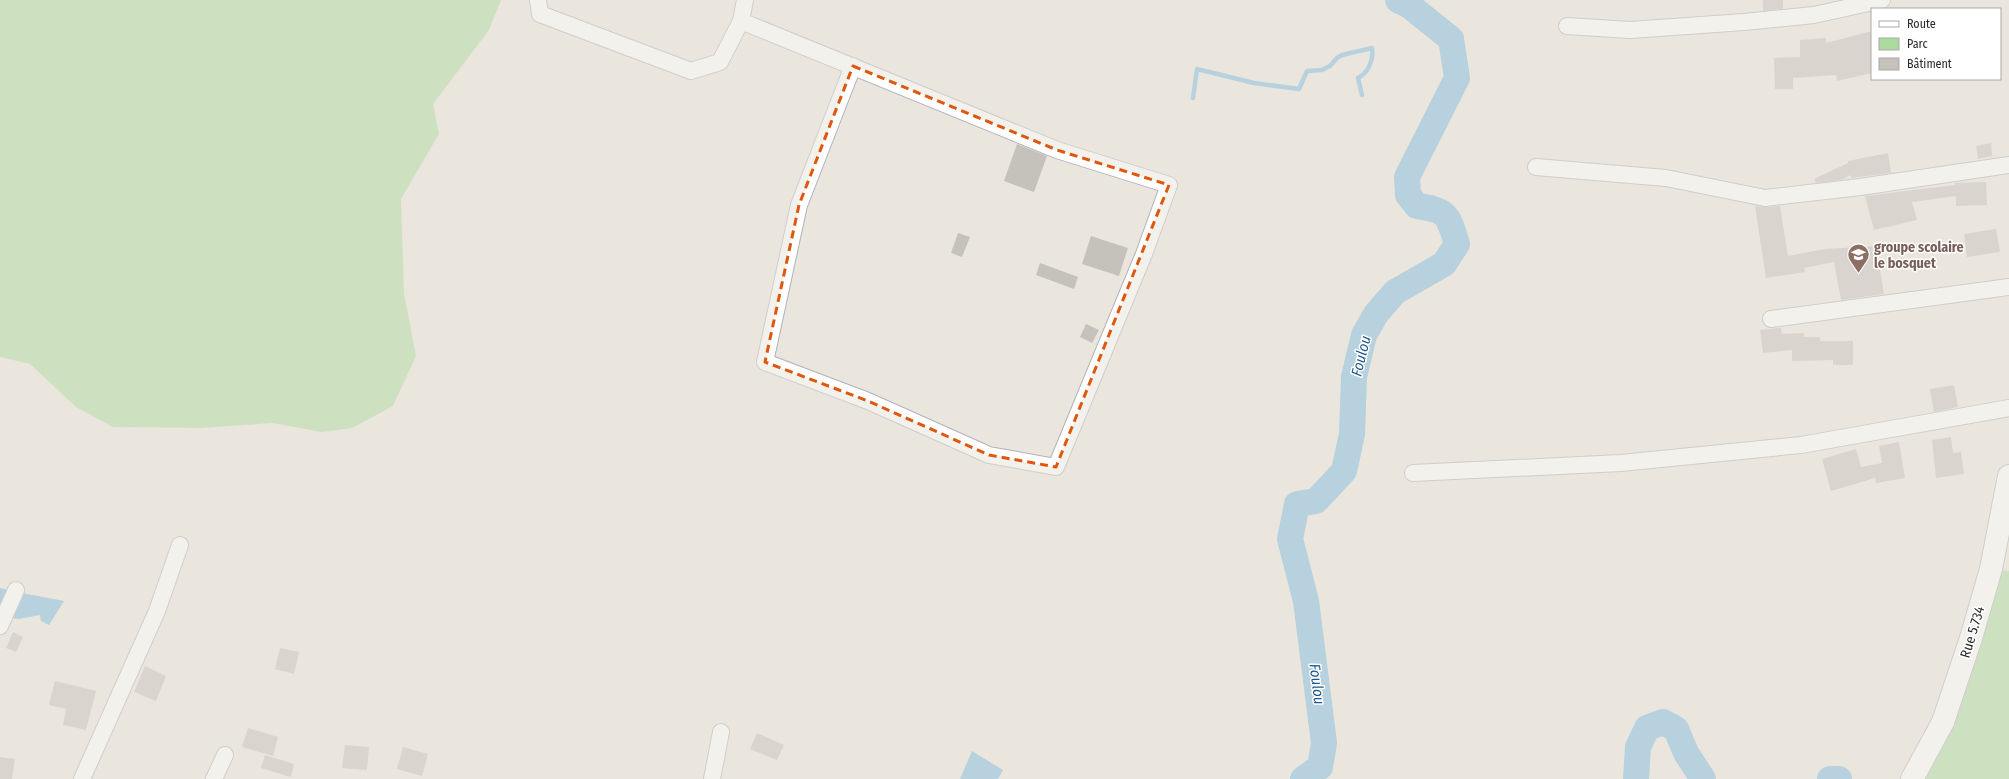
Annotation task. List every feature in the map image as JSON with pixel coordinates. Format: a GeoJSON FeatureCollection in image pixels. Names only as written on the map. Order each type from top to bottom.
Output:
{"type":"FeatureCollection","features":[{"type":"Feature","properties":{"kind":"street"},"geometry":{"type":"LineString","coordinates":[[538,0],[540,14],[691,70],[720,62],[741,21],[744,0]]}},
{"type":"Feature","properties":{"kind":"street"},"geometry":{"type":"LineString","coordinates":[[1567,26],[1630,30],[1744,22],[1814,15],[1882,0]]}},
{"type":"Feature","properties":{"kind":"street"},"geometry":{"type":"LineString","coordinates":[[741,21],[853,66],[1057,150],[1169,185],[1144,254],[1056,467],[989,455],[868,401],[765,362],[799,205],[853,66]]}},
{"type":"Feature","properties":{"kind":"street"},"geometry":{"type":"LineString","coordinates":[[1536,167],[1666,178],[1765,198],[1860,187],[2009,165]]}},
{"type":"Feature","properties":{"kind":"street"},"geometry":{"type":"LineString","coordinates":[[1771,319],[2009,287]]}},
{"type":"Feature","properties":{"kind":"street"},"geometry":{"type":"LineString","coordinates":[[1413,473],[1621,463],[1801,445],[2009,408]]}},
{"type":"Feature","properties":{"kind":"street","name":"Rue 5.734"},"geometry":{"type":"LineString","coordinates":[[1912,779],[1943,722],[1971,638],[1991,569],[2009,476]]}},
{"type":"Feature","properties":{"kind":"street"},"geometry":{"type":"LineString","coordinates":[[82,779],[157,611],[180,545]]}},
{"type":"Feature","properties":{"kind":"street"},"geometry":{"type":"LineString","coordinates":[[0,626],[16,590]]}},
{"type":"Feature","properties":{"kind":"street"},"geometry":{"type":"LineString","coordinates":[[712,779],[721,732]]}},
{"type":"Feature","properties":{"kind":"street"},"geometry":{"type":"LineString","coordinates":[[214,779],[225,755]]}},
{"type":"Feature","properties":{"kind":"highlighted area"},"geometry":{"type":"Polygon","coordinates":[[[853,66],[1057,150],[1169,185],[1056,467],[989,455],[868,401],[765,362],[799,205],[853,66]]]}},
{"type":"Feature","properties":{"kind":"green space"},"geometry":{"type":"Polygon","coordinates":[[[0,0],[501,0],[489,30],[433,104],[439,134],[401,199],[404,294],[416,356],[393,406],[352,428],[322,432],[272,423],[201,428],[113,427],[76,407],[30,364],[0,357],[0,0]]]}},
{"type":"Feature","properties":{"kind":"green space"},"geometry":{"type":"Polygon","coordinates":[[[1991,569],[2009,571],[2009,779],[1912,779],[1991,569]]]}},
{"type":"Feature","properties":{"kind":"water"},"geometry":{"type":"Polygon","coordinates":[[[0,588],[9,590],[0,611],[0,588]]]}},
{"type":"Feature","properties":{"kind":"water"},"geometry":{"type":"Polygon","coordinates":[[[17,592],[64,601],[49,625],[41,621],[40,615],[19,619],[6,617],[17,592]]]}},
{"type":"Feature","properties":{"kind":"water"},"geometry":{"type":"Polygon","coordinates":[[[972,751],[1003,770],[998,779],[960,779],[972,751]]]}},
{"type":"Feature","properties":{"kind":"building"},"geometry":{"type":"Polygon","coordinates":[[[1763,0],[1783,0],[1783,9],[1763,11],[1763,0]]]}},
{"type":"Feature","properties":{"kind":"building"},"geometry":{"type":"Polygon","coordinates":[[[1871,31],[1871,73],[1837,81],[1836,75],[1793,78],[1793,89],[1775,89],[1774,58],[1800,57],[1800,40],[1826,38],[1826,43],[1871,31]]]}},
{"type":"Feature","properties":{"kind":"building"},"geometry":{"type":"Polygon","coordinates":[[[1991,143],[1992,156],[1978,159],[1976,146],[1991,143]]]}},
{"type":"Feature","properties":{"kind":"building"},"geometry":{"type":"Polygon","coordinates":[[[1017,144],[1047,156],[1034,192],[1004,181],[1017,144]]]}},
{"type":"Feature","properties":{"kind":"building"},"geometry":{"type":"Polygon","coordinates":[[[1888,153],[1891,173],[1851,178],[1851,175],[1841,180],[1816,183],[1814,179],[1848,163],[1848,161],[1888,153]]]}},
{"type":"Feature","properties":{"kind":"building"},"geometry":{"type":"Polygon","coordinates":[[[1986,182],[1987,205],[1956,206],[1956,196],[1912,202],[1917,220],[1874,230],[1865,196],[1955,185],[1955,183],[1986,182]]]}},
{"type":"Feature","properties":{"kind":"building"},"geometry":{"type":"Polygon","coordinates":[[[1755,206],[1780,206],[1788,256],[1825,249],[1876,246],[1884,294],[1841,300],[1834,262],[1804,268],[1805,272],[1766,278],[1755,206]]]}},
{"type":"Feature","properties":{"kind":"building"},"geometry":{"type":"Polygon","coordinates":[[[1996,229],[2000,252],[1967,257],[1964,234],[1996,229]]]}},
{"type":"Feature","properties":{"kind":"building"},"geometry":{"type":"Polygon","coordinates":[[[958,233],[970,237],[962,257],[951,253],[958,233]]]}},
{"type":"Feature","properties":{"kind":"building"},"geometry":{"type":"Polygon","coordinates":[[[1091,236],[1128,248],[1119,276],[1082,264],[1091,236]]]}},
{"type":"Feature","properties":{"kind":"building"},"geometry":{"type":"Polygon","coordinates":[[[1040,263],[1078,277],[1074,289],[1036,275],[1040,263]]]}},
{"type":"Feature","properties":{"kind":"building"},"geometry":{"type":"Polygon","coordinates":[[[1086,324],[1099,330],[1092,343],[1080,337],[1086,324]]]}},
{"type":"Feature","properties":{"kind":"building"},"geometry":{"type":"Polygon","coordinates":[[[1781,328],[1782,334],[1804,333],[1804,337],[1820,337],[1820,341],[1853,341],[1853,365],[1833,365],[1833,360],[1792,361],[1792,350],[1763,353],[1760,330],[1781,328]]]}},
{"type":"Feature","properties":{"kind":"building"},"geometry":{"type":"Polygon","coordinates":[[[1954,385],[1958,407],[1934,412],[1930,389],[1954,385]]]}},
{"type":"Feature","properties":{"kind":"building"},"geometry":{"type":"Polygon","coordinates":[[[1951,437],[1953,453],[1961,452],[1964,474],[1936,478],[1932,440],[1951,437]]]}},
{"type":"Feature","properties":{"kind":"building"},"geometry":{"type":"Polygon","coordinates":[[[1899,442],[1905,478],[1876,483],[1875,478],[1831,491],[1822,459],[1856,449],[1861,467],[1882,463],[1879,446],[1899,442]]]}},
{"type":"Feature","properties":{"kind":"building"},"geometry":{"type":"Polygon","coordinates":[[[13,632],[23,637],[16,652],[6,648],[13,632]]]}},
{"type":"Feature","properties":{"kind":"building"},"geometry":{"type":"Polygon","coordinates":[[[280,648],[299,652],[294,674],[275,669],[280,648]]]}},
{"type":"Feature","properties":{"kind":"building"},"geometry":{"type":"Polygon","coordinates":[[[145,666],[166,676],[156,701],[134,692],[145,666]]]}},
{"type":"Feature","properties":{"kind":"building"},"geometry":{"type":"Polygon","coordinates":[[[55,681],[96,691],[86,730],[63,725],[66,709],[49,705],[55,681]]]}},
{"type":"Feature","properties":{"kind":"building"},"geometry":{"type":"Polygon","coordinates":[[[248,728],[278,737],[273,756],[242,747],[248,728]]]}},
{"type":"Feature","properties":{"kind":"building"},"geometry":{"type":"Polygon","coordinates":[[[757,733],[784,745],[777,760],[750,749],[757,733]]]}},
{"type":"Feature","properties":{"kind":"building"},"geometry":{"type":"Polygon","coordinates":[[[345,745],[369,747],[367,770],[342,768],[345,745]]]}},
{"type":"Feature","properties":{"kind":"building"},"geometry":{"type":"Polygon","coordinates":[[[403,747],[428,754],[422,776],[397,769],[403,747]]]}},
{"type":"Feature","properties":{"kind":"building"},"geometry":{"type":"Polygon","coordinates":[[[265,755],[294,764],[291,777],[261,768],[265,755]]]}},
{"type":"Feature","properties":{"kind":"building"},"geometry":{"type":"Polygon","coordinates":[[[0,757],[15,759],[12,779],[0,779],[0,757]]]}},
{"type":"Feature","properties":{"kind":"waterway","name":"Foulou"},"geometry":{"type":"LineString","coordinates":[[1303,779],[1320,767],[1324,743],[1306,601],[1290,539],[1297,504],[1316,501],[1344,471],[1352,434],[1354,377],[1364,335],[1376,314],[1395,292],[1444,264],[1457,244],[1449,220],[1441,212],[1417,206],[1408,195],[1407,177],[1457,78],[1451,39],[1410,6],[1398,0]]}},
{"type":"Feature","properties":{"kind":"waterway"},"geometry":{"type":"LineString","coordinates":[[1193,98],[1197,69],[1254,83],[1299,89],[1307,71],[1322,70],[1330,66],[1342,55],[1372,48],[1370,66],[1365,73],[1358,78],[1362,95]]}},
{"type":"Feature","properties":{"kind":"waterway","name":"Foulou"},"geometry":{"type":"LineString","coordinates":[[1636,779],[1638,747],[1647,728],[1663,722],[1676,729],[1686,753],[1703,779]]}},
{"type":"Feature","properties":{"kind":"waterway","name":"Foulou"},"geometry":{"type":"LineString","coordinates":[[1830,779],[1839,779]]}},
{"type":"Feature","properties":{"kind":"place","name":"groupe scolaire le bosquet"},"geometry":{"type":"Point","coordinates":[1859,274]}}]}
